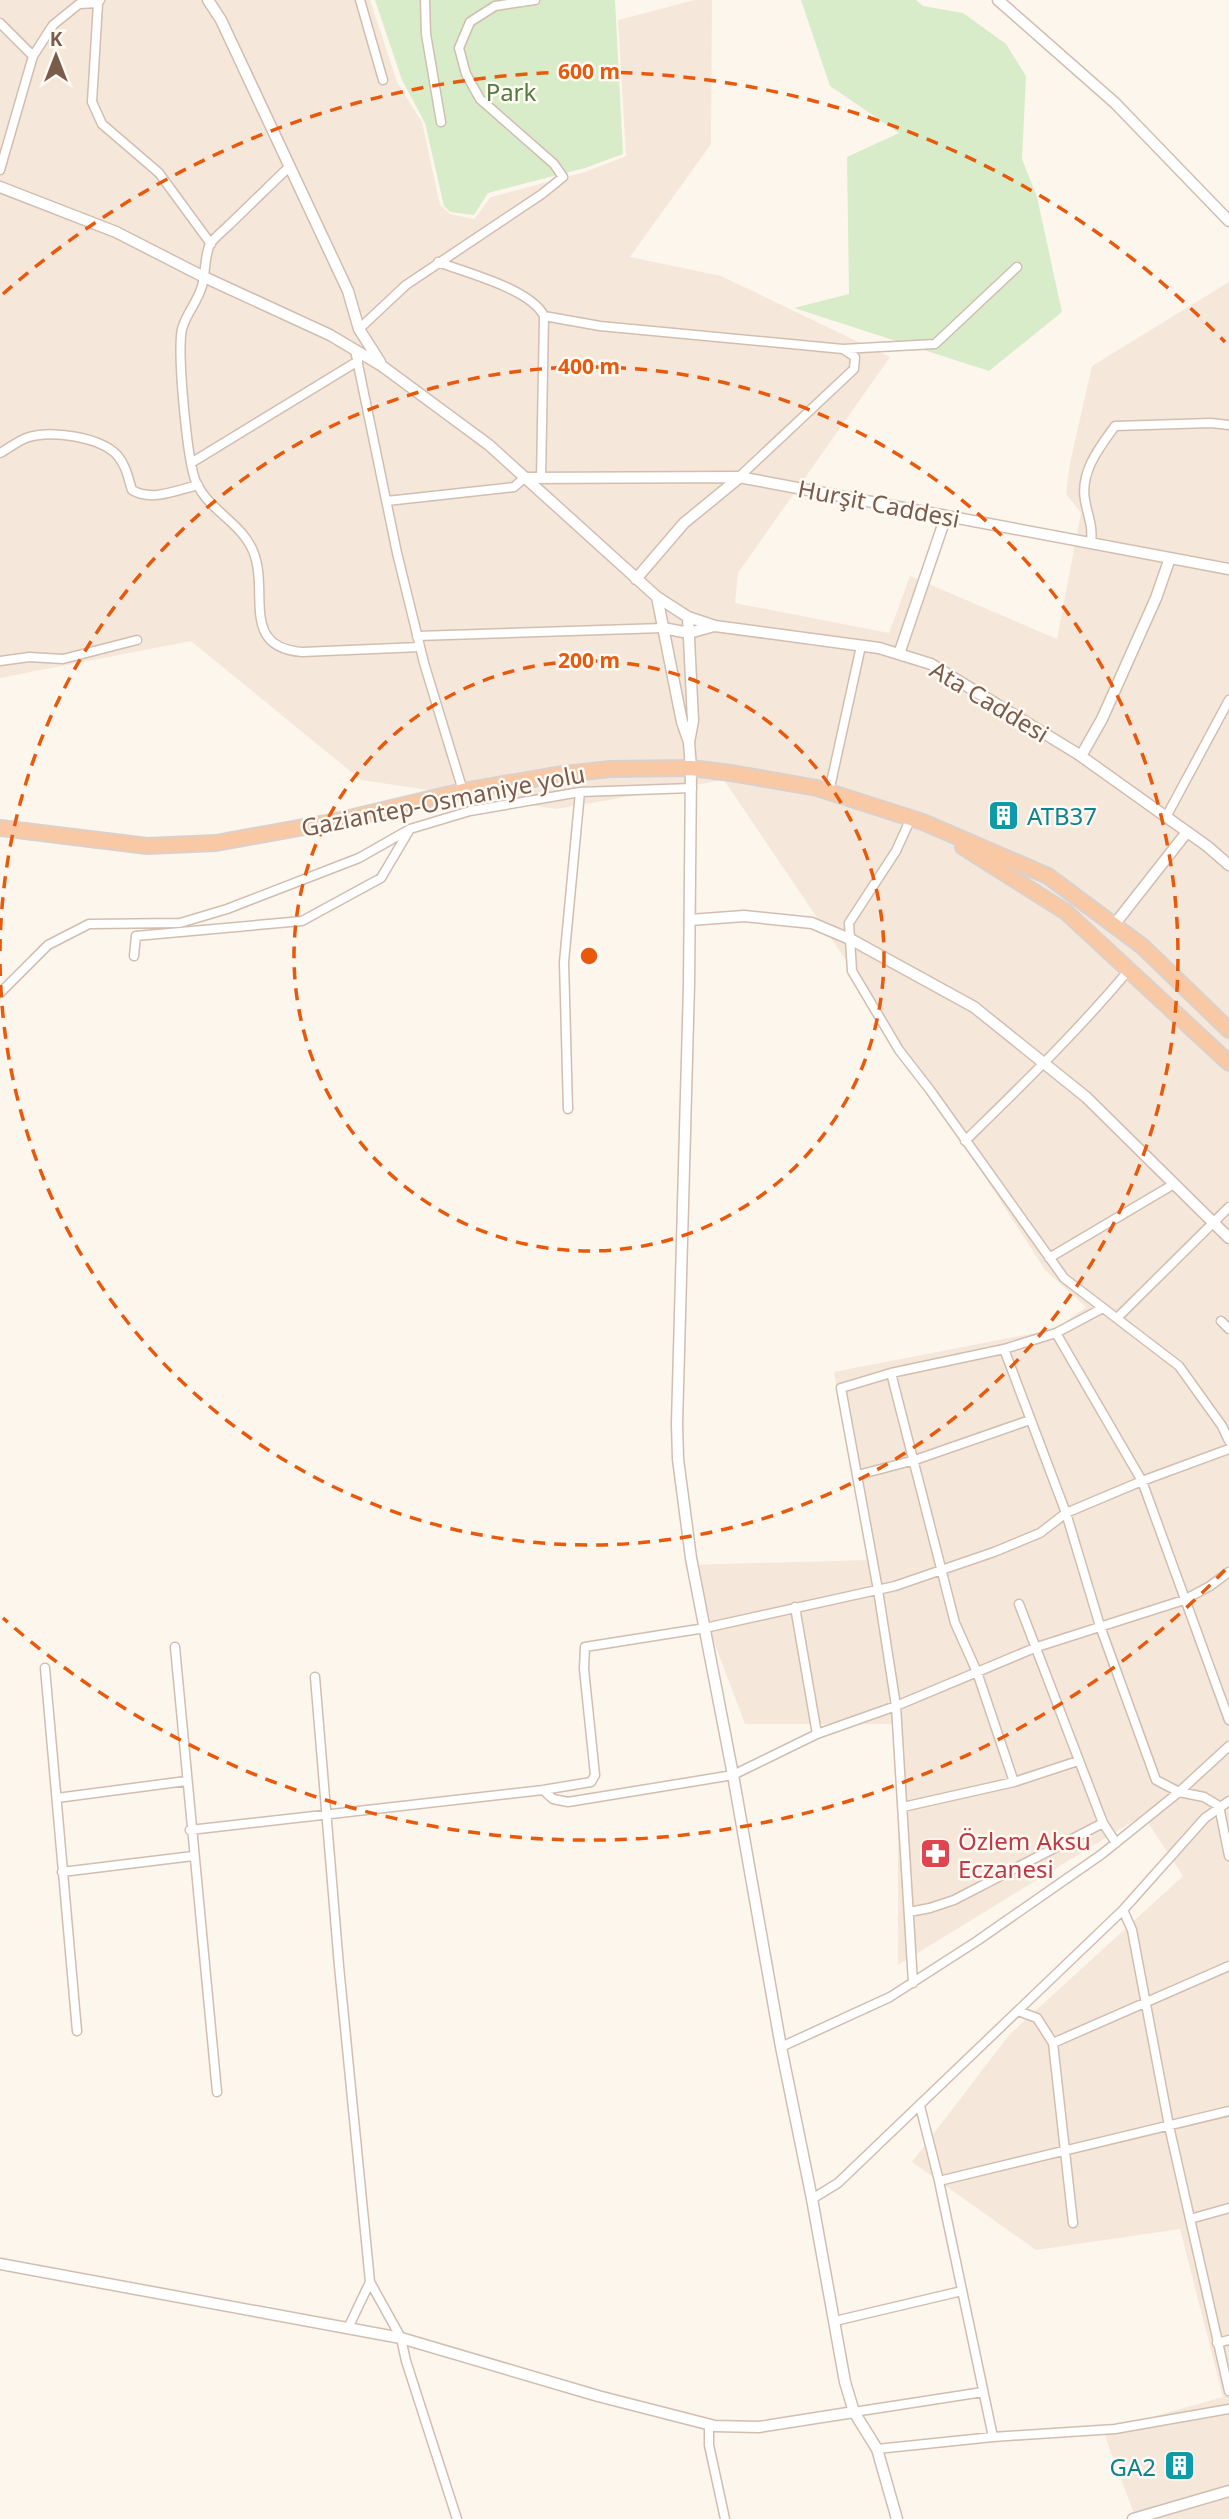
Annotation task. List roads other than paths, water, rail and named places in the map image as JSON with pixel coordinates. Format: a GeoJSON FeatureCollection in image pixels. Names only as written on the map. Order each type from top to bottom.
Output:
{"type":"FeatureCollection","features":[{"type":"Feature","properties":{"kind":"highway","name":"Gaziantep-Osmaniye yolu"},"geometry":{"type":"LineString","coordinates":[[0,828],[147,846],[216,843],[337,821],[463,791],[570,773],[610,769],[691,768],[758,778],[829,792],[917,820],[1048,876],[1142,946],[1229,1030]]}},
{"type":"Feature","properties":{"kind":"highway","name":"Gaziantep-Osmaniye yolu"},"geometry":{"type":"LineString","coordinates":[[917,820],[1066,912],[1229,1063]]}},
{"type":"Feature","properties":{"kind":"street"},"geometry":{"type":"LineString","coordinates":[[208,0],[222,20],[348,291],[359,329],[382,366]]}},
{"type":"Feature","properties":{"kind":"street"},"geometry":{"type":"LineString","coordinates":[[360,0],[383,80]]}},
{"type":"Feature","properties":{"kind":"street"},"geometry":{"type":"LineString","coordinates":[[425,0],[426,34],[441,122]]}},
{"type":"Feature","properties":{"kind":"street"},"geometry":{"type":"LineString","coordinates":[[359,329],[406,285],[542,194],[563,177],[554,164],[480,99],[466,74],[459,48],[470,22],[495,6],[535,0]]}},
{"type":"Feature","properties":{"kind":"street"},"geometry":{"type":"LineString","coordinates":[[998,0],[1115,103],[1229,221]]}},
{"type":"Feature","properties":{"kind":"street"},"geometry":{"type":"LineString","coordinates":[[0,170],[33,56],[53,25],[79,4],[99,1],[92,102],[102,124],[159,173],[211,244]]}},
{"type":"Feature","properties":{"kind":"street"},"geometry":{"type":"LineString","coordinates":[[0,23],[33,56]]}},
{"type":"Feature","properties":{"kind":"street"},"geometry":{"type":"LineString","coordinates":[[290,166],[211,244],[202,286],[186,318],[180,343],[191,463],[198,485],[208,501],[239,529],[253,551],[260,579],[259,618],[265,634],[272,642],[290,651],[302,652],[420,647]]}},
{"type":"Feature","properties":{"kind":"street"},"geometry":{"type":"LineString","coordinates":[[0,187],[116,232],[204,277],[330,335],[382,366],[489,445],[657,597],[688,617],[715,626]]}},
{"type":"Feature","properties":{"kind":"street"},"geometry":{"type":"LineString","coordinates":[[438,262],[523,294],[544,316],[541,478]]}},
{"type":"Feature","properties":{"kind":"street"},"geometry":{"type":"LineString","coordinates":[[544,316],[600,326],[843,349],[935,344],[1017,267]]}},
{"type":"Feature","properties":{"kind":"street"},"geometry":{"type":"LineString","coordinates":[[636,579],[684,523],[739,477],[854,369],[855,357],[866,347]]}},
{"type":"Feature","properties":{"kind":"street"},"geometry":{"type":"LineString","coordinates":[[843,349],[855,357]]}},
{"type":"Feature","properties":{"kind":"street"},"geometry":{"type":"LineString","coordinates":[[355,350],[420,647],[463,791]]}},
{"type":"Feature","properties":{"kind":"street"},"geometry":{"type":"LineString","coordinates":[[191,463],[358,361]]}},
{"type":"Feature","properties":{"kind":"street"},"geometry":{"type":"LineString","coordinates":[[1091,543],[1093,527],[1084,497],[1084,481],[1092,459],[1115,426],[1211,423],[1229,425]]}},
{"type":"Feature","properties":{"kind":"street"},"geometry":{"type":"LineString","coordinates":[[0,453],[26,438],[40,435],[70,436],[94,442],[116,454],[124,465],[132,490],[140,494],[151,496],[198,485]]}},
{"type":"Feature","properties":{"kind":"street","name":"Hurşit Caddesi"},"geometry":{"type":"LineString","coordinates":[[524,478],[739,477],[1229,569]]}},
{"type":"Feature","properties":{"kind":"street"},"geometry":{"type":"LineString","coordinates":[[387,501],[514,487],[524,478]]}},
{"type":"Feature","properties":{"kind":"street"},"geometry":{"type":"LineString","coordinates":[[899,654],[946,516]]}},
{"type":"Feature","properties":{"kind":"street"},"geometry":{"type":"LineString","coordinates":[[1081,756],[1102,719],[1156,598],[1170,558]]}},
{"type":"Feature","properties":{"kind":"street"},"geometry":{"type":"LineString","coordinates":[[657,597],[682,722],[689,742],[692,788],[691,920],[677,1424],[684,1512],[845,2382],[855,2412],[877,2449],[897,2519]]}},
{"type":"Feature","properties":{"kind":"street"},"geometry":{"type":"LineString","coordinates":[[688,617],[693,721],[689,742]]}},
{"type":"Feature","properties":{"kind":"street"},"geometry":{"type":"LineString","coordinates":[[418,636],[663,628],[689,633],[715,626]]}},
{"type":"Feature","properties":{"kind":"street","name":"Ata Caddesi"},"geometry":{"type":"LineString","coordinates":[[715,626],[861,646],[931,664],[1081,756],[1229,865]]}},
{"type":"Feature","properties":{"kind":"street"},"geometry":{"type":"LineString","coordinates":[[0,661],[29,657],[63,659],[137,640]]}},
{"type":"Feature","properties":{"kind":"street"},"geometry":{"type":"LineString","coordinates":[[829,792],[861,646]]}},
{"type":"Feature","properties":{"kind":"street"},"geometry":{"type":"LineString","coordinates":[[1166,817],[1229,700]]}},
{"type":"Feature","properties":{"kind":"street"},"geometry":{"type":"LineString","coordinates":[[0,993],[48,945],[89,924],[180,923],[359,858],[410,829],[470,811],[580,792],[692,788]]}},
{"type":"Feature","properties":{"kind":"street"},"geometry":{"type":"LineString","coordinates":[[568,1109],[564,962],[580,792]]}},
{"type":"Feature","properties":{"kind":"street"},"geometry":{"type":"LineString","coordinates":[[917,820],[849,923],[852,971],[899,1050],[1064,1278],[1179,1366],[1222,1426],[1229,1441]]}},
{"type":"Feature","properties":{"kind":"street"},"geometry":{"type":"LineString","coordinates":[[134,956],[136,936],[302,921],[381,878],[410,829]]}},
{"type":"Feature","properties":{"kind":"street"},"geometry":{"type":"LineString","coordinates":[[1114,925],[1187,832]]}},
{"type":"Feature","properties":{"kind":"street"},"geometry":{"type":"LineString","coordinates":[[691,920],[744,916],[812,923],[852,940],[974,1007],[1086,1097],[1229,1238]]}},
{"type":"Feature","properties":{"kind":"street"},"geometry":{"type":"LineString","coordinates":[[965,1141],[1044,1064],[1128,971]]}},
{"type":"Feature","properties":{"kind":"street"},"geometry":{"type":"LineString","coordinates":[[1049,1258],[1174,1184]]}},
{"type":"Feature","properties":{"kind":"street"},"geometry":{"type":"LineString","coordinates":[[1116,1318],[1229,1207]]}},
{"type":"Feature","properties":{"kind":"street"},"geometry":{"type":"LineString","coordinates":[[913,1983],[896,1706],[841,1388],[891,1373],[1004,1349],[1056,1333],[1103,1308]]}},
{"type":"Feature","properties":{"kind":"street"},"geometry":{"type":"LineString","coordinates":[[1221,1321],[1229,1329]]}},
{"type":"Feature","properties":{"kind":"street"},"geometry":{"type":"LineString","coordinates":[[1056,1333],[1142,1481],[1229,1720]]}},
{"type":"Feature","properties":{"kind":"street"},"geometry":{"type":"LineString","coordinates":[[1004,1349],[1066,1513],[1100,1626],[1156,1780],[1179,1792],[1204,1797],[1219,1806],[1229,1856]]}},
{"type":"Feature","properties":{"kind":"street"},"geometry":{"type":"LineString","coordinates":[[891,1373],[956,1623],[977,1672],[1014,1782]]}},
{"type":"Feature","properties":{"kind":"street"},"geometry":{"type":"LineString","coordinates":[[1222,1426],[1229,1419]]}},
{"type":"Feature","properties":{"kind":"street"},"geometry":{"type":"LineString","coordinates":[[858,1475],[915,1460],[1030,1420]]}},
{"type":"Feature","properties":{"kind":"street"},"geometry":{"type":"LineString","coordinates":[[190,1830],[543,1790],[592,1782],[596,1775],[584,1669],[585,1647],[705,1628],[878,1590],[942,1571],[1040,1533],[1066,1513],[1229,1449]]}},
{"type":"Feature","properties":{"kind":"street"},"geometry":{"type":"LineString","coordinates":[[543,1790],[553,1799],[568,1802],[733,1775],[817,1734],[896,1706],[1037,1647],[1184,1600],[1229,1572]]}},
{"type":"Feature","properties":{"kind":"street"},"geometry":{"type":"LineString","coordinates":[[1019,1604],[1103,1823],[1116,1843]]}},
{"type":"Feature","properties":{"kind":"street"},"geometry":{"type":"LineString","coordinates":[[795,1607],[817,1734]]}},
{"type":"Feature","properties":{"kind":"street"},"geometry":{"type":"LineString","coordinates":[[175,1647],[190,1830],[217,2092]]}},
{"type":"Feature","properties":{"kind":"street"},"geometry":{"type":"LineString","coordinates":[[45,1668],[77,2031]]}},
{"type":"Feature","properties":{"kind":"street"},"geometry":{"type":"LineString","coordinates":[[315,1677],[339,1966],[370,2282],[401,2338],[457,2519]]}},
{"type":"Feature","properties":{"kind":"street"},"geometry":{"type":"LineString","coordinates":[[781,2047],[890,1997],[913,1983],[1116,1843],[1179,1792],[1229,1746]]}},
{"type":"Feature","properties":{"kind":"street"},"geometry":{"type":"LineString","coordinates":[[903,1807],[1014,1782],[1078,1761]]}},
{"type":"Feature","properties":{"kind":"street"},"geometry":{"type":"LineString","coordinates":[[57,1798],[186,1781]]}},
{"type":"Feature","properties":{"kind":"street"},"geometry":{"type":"LineString","coordinates":[[812,2199],[838,2183],[920,2106],[1123,1910],[1205,1818],[1229,1801]]}},
{"type":"Feature","properties":{"kind":"street"},"geometry":{"type":"LineString","coordinates":[[909,1912],[954,1900],[1103,1823]]}},
{"type":"Feature","properties":{"kind":"street"},"geometry":{"type":"LineString","coordinates":[[62,1872],[193,1856]]}},
{"type":"Feature","properties":{"kind":"street"},"geometry":{"type":"LineString","coordinates":[[1123,1910],[1132,1930],[1169,2126],[1229,2390]]}},
{"type":"Feature","properties":{"kind":"street"},"geometry":{"type":"LineString","coordinates":[[1054,2043],[1229,1966]]}},
{"type":"Feature","properties":{"kind":"street"},"geometry":{"type":"LineString","coordinates":[[1018,2011],[1037,2018],[1054,2043],[1073,2223]]}},
{"type":"Feature","properties":{"kind":"street"},"geometry":{"type":"LineString","coordinates":[[920,2106],[939,2181],[993,2437]]}},
{"type":"Feature","properties":{"kind":"street"},"geometry":{"type":"LineString","coordinates":[[939,2181],[1229,2111]]}},
{"type":"Feature","properties":{"kind":"street"},"geometry":{"type":"LineString","coordinates":[[1190,2219],[1229,2208]]}},
{"type":"Feature","properties":{"kind":"street"},"geometry":{"type":"LineString","coordinates":[[0,2264],[349,2326],[401,2338],[598,2396],[709,2424],[759,2427],[984,2392]]}},
{"type":"Feature","properties":{"kind":"street"},"geometry":{"type":"LineString","coordinates":[[349,2326],[370,2282]]}},
{"type":"Feature","properties":{"kind":"street"},"geometry":{"type":"LineString","coordinates":[[835,2321],[962,2291]]}},
{"type":"Feature","properties":{"kind":"street"},"geometry":{"type":"LineString","coordinates":[[1217,2343],[1229,2340]]}},
{"type":"Feature","properties":{"kind":"street"},"geometry":{"type":"LineString","coordinates":[[877,2449],[993,2437],[1115,2429],[1229,2409]]}},
{"type":"Feature","properties":{"kind":"street"},"geometry":{"type":"LineString","coordinates":[[709,2424],[709,2445],[725,2519]]}},
{"type":"Feature","properties":{"kind":"street"},"geometry":{"type":"LineString","coordinates":[[1133,2519],[1229,2491]]}},
{"type":"Feature","properties":{"kind":"place","name":"ATB37"},"geometry":{"type":"Point","coordinates":[1004,815]}},
{"type":"Feature","properties":{"kind":"place","name":"Özlem Aksu Eczanesi"},"geometry":{"type":"Point","coordinates":[935,1854]}},
{"type":"Feature","properties":{"kind":"place","name":"GA2"},"geometry":{"type":"Point","coordinates":[1179,2466]}},
{"type":"Feature","properties":{"kind":"park label","name":"Park"},"geometry":{"type":"Point","coordinates":[511,91]}}]}
